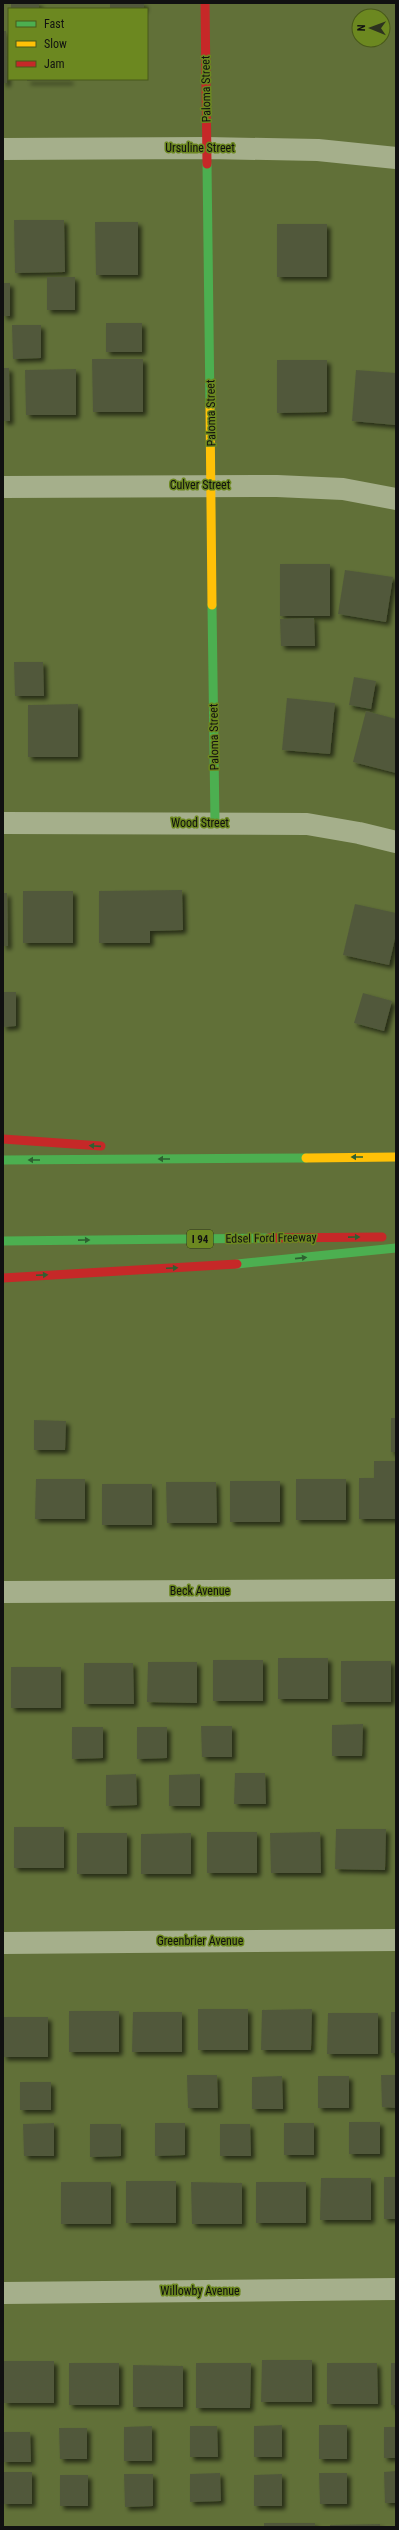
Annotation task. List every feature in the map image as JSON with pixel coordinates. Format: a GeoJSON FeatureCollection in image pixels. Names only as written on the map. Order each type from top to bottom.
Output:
{"type":"FeatureCollection","features":[{"type":"Feature","properties":{"kind":"main road","name":"Paloma Street"},"geometry":{"type":"LineString","coordinates":[[205,3],[215,822]]}},
{"type":"Feature","properties":{"kind":"main road"},"geometry":{"type":"LineString","coordinates":[[3,1139],[113,1147]]}},
{"type":"Feature","properties":{"kind":"main road"},"geometry":{"type":"LineString","coordinates":[[145,1149],[287,1158]]}},
{"type":"Feature","properties":{"kind":"main road"},"geometry":{"type":"LineString","coordinates":[[3,1160],[396,1157]]}},
{"type":"Feature","properties":{"kind":"main road","name":"Edsel Ford Freeway"},"geometry":{"type":"LineString","coordinates":[[3,1241],[388,1236]]}},
{"type":"Feature","properties":{"kind":"main road"},"geometry":{"type":"LineString","coordinates":[[3,1278],[250,1263],[396,1248]]}},
{"type":"Feature","properties":{"kind":"street","name":"Ursuline Street"},"geometry":{"type":"LineString","coordinates":[[3,149],[207,148],[318,150],[396,158]]}},
{"type":"Feature","properties":{"kind":"street","name":"Culver Street"},"geometry":{"type":"LineString","coordinates":[[3,487],[212,485],[343,489],[396,499]]}},
{"type":"Feature","properties":{"kind":"street","name":"Wood Street"},"geometry":{"type":"LineString","coordinates":[[3,823],[215,822],[307,824],[359,833],[396,842]]}},
{"type":"Feature","properties":{"kind":"street","name":"Beck Avenue"},"geometry":{"type":"LineString","coordinates":[[3,1592],[396,1590]]}},
{"type":"Feature","properties":{"kind":"street","name":"Greenbrier Avenue"},"geometry":{"type":"LineString","coordinates":[[3,1943],[396,1940]]}},
{"type":"Feature","properties":{"kind":"street","name":"Willowby Avenue"},"geometry":{"type":"LineString","coordinates":[[3,2293],[396,2289]]}},
{"type":"Feature","properties":{"kind":"building"},"geometry":{"type":"Polygon","coordinates":[[[11,3],[39,3],[39,8],[11,8],[11,3]]]}},
{"type":"Feature","properties":{"kind":"building"},"geometry":{"type":"Polygon","coordinates":[[[110,3],[144,3],[144,8],[110,8],[110,3]]]}},
{"type":"Feature","properties":{"kind":"building"},"geometry":{"type":"Polygon","coordinates":[[[3,31],[6,31],[7,83],[3,83],[3,31]]]}},
{"type":"Feature","properties":{"kind":"building"},"geometry":{"type":"Polygon","coordinates":[[[27,80],[70,80],[70,81],[27,80]]]}},
{"type":"Feature","properties":{"kind":"building"},"geometry":{"type":"Polygon","coordinates":[[[14,220],[64,220],[65,272],[15,273],[14,220]]]}},
{"type":"Feature","properties":{"kind":"building"},"geometry":{"type":"Polygon","coordinates":[[[95,222],[138,222],[138,275],[96,275],[95,222]]]}},
{"type":"Feature","properties":{"kind":"building"},"geometry":{"type":"Polygon","coordinates":[[[277,224],[327,224],[327,277],[277,277],[277,224]]]}},
{"type":"Feature","properties":{"kind":"building"},"geometry":{"type":"Polygon","coordinates":[[[47,277],[75,277],[75,310],[47,310],[47,277]]]}},
{"type":"Feature","properties":{"kind":"building"},"geometry":{"type":"Polygon","coordinates":[[[3,283],[10,283],[10,316],[3,316],[3,283]]]}},
{"type":"Feature","properties":{"kind":"building"},"geometry":{"type":"Polygon","coordinates":[[[106,323],[142,323],[142,352],[106,352],[106,323]]]}},
{"type":"Feature","properties":{"kind":"building"},"geometry":{"type":"Polygon","coordinates":[[[12,325],[41,325],[41,358],[13,359],[12,325]]]}},
{"type":"Feature","properties":{"kind":"building"},"geometry":{"type":"Polygon","coordinates":[[[92,359],[143,359],[143,412],[93,412],[92,359]]]}},
{"type":"Feature","properties":{"kind":"building"},"geometry":{"type":"Polygon","coordinates":[[[277,360],[327,360],[327,412],[277,413],[277,360]]]}},
{"type":"Feature","properties":{"kind":"building"},"geometry":{"type":"Polygon","coordinates":[[[3,368],[9,368],[10,421],[3,421],[3,368]]]}},
{"type":"Feature","properties":{"kind":"building"},"geometry":{"type":"Polygon","coordinates":[[[76,369],[76,415],[26,415],[25,370],[76,369]]]}},
{"type":"Feature","properties":{"kind":"building"},"geometry":{"type":"Polygon","coordinates":[[[356,370],[396,373],[395,425],[352,421],[356,370]]]}},
{"type":"Feature","properties":{"kind":"building"},"geometry":{"type":"Polygon","coordinates":[[[280,564],[330,564],[330,616],[280,616],[280,564]]]}},
{"type":"Feature","properties":{"kind":"building"},"geometry":{"type":"Polygon","coordinates":[[[345,570],[393,577],[386,622],[338,614],[345,570]]]}},
{"type":"Feature","properties":{"kind":"building"},"geometry":{"type":"Polygon","coordinates":[[[314,618],[315,646],[281,646],[280,619],[314,618]]]}},
{"type":"Feature","properties":{"kind":"building"},"geometry":{"type":"Polygon","coordinates":[[[14,662],[43,662],[44,696],[15,696],[14,662]]]}},
{"type":"Feature","properties":{"kind":"building"},"geometry":{"type":"Polygon","coordinates":[[[354,677],[376,681],[371,709],[349,705],[354,677]]]}},
{"type":"Feature","properties":{"kind":"building"},"geometry":{"type":"Polygon","coordinates":[[[287,698],[335,703],[330,754],[282,750],[287,698]]]}},
{"type":"Feature","properties":{"kind":"building"},"geometry":{"type":"Polygon","coordinates":[[[78,704],[78,757],[28,757],[28,705],[78,704]]]}},
{"type":"Feature","properties":{"kind":"building"},"geometry":{"type":"Polygon","coordinates":[[[366,711],[396,719],[396,773],[353,762],[366,711]]]}},
{"type":"Feature","properties":{"kind":"building"},"geometry":{"type":"Polygon","coordinates":[[[182,890],[183,930],[150,931],[150,943],[99,943],[99,891],[182,890]]]}},
{"type":"Feature","properties":{"kind":"building"},"geometry":{"type":"Polygon","coordinates":[[[23,891],[73,891],[73,943],[23,943],[23,891]]]}},
{"type":"Feature","properties":{"kind":"building"},"geometry":{"type":"Polygon","coordinates":[[[3,893],[7,893],[8,946],[3,946],[3,893]]]}},
{"type":"Feature","properties":{"kind":"building"},"geometry":{"type":"Polygon","coordinates":[[[355,904],[396,913],[396,934],[389,965],[343,955],[355,904]]]}},
{"type":"Feature","properties":{"kind":"building"},"geometry":{"type":"Polygon","coordinates":[[[3,992],[16,992],[16,1026],[3,1027],[3,992]]]}},
{"type":"Feature","properties":{"kind":"building"},"geometry":{"type":"Polygon","coordinates":[[[363,993],[392,1001],[384,1031],[354,1023],[363,993]]]}},
{"type":"Feature","properties":{"kind":"building"},"geometry":{"type":"Polygon","coordinates":[[[391,1418],[396,1418],[396,1452],[391,1452],[391,1418]]]}},
{"type":"Feature","properties":{"kind":"building"},"geometry":{"type":"Polygon","coordinates":[[[34,1420],[66,1421],[65,1450],[34,1450],[34,1420]]]}},
{"type":"Feature","properties":{"kind":"building"},"geometry":{"type":"Polygon","coordinates":[[[374,1461],[396,1461],[396,1519],[359,1519],[359,1478],[374,1478],[374,1461]]]}},
{"type":"Feature","properties":{"kind":"building"},"geometry":{"type":"Polygon","coordinates":[[[36,1479],[85,1479],[85,1519],[35,1519],[36,1479]]]}},
{"type":"Feature","properties":{"kind":"building"},"geometry":{"type":"Polygon","coordinates":[[[296,1479],[346,1479],[346,1520],[296,1520],[296,1479]]]}},
{"type":"Feature","properties":{"kind":"building"},"geometry":{"type":"Polygon","coordinates":[[[230,1481],[280,1481],[280,1522],[230,1522],[230,1481]]]}},
{"type":"Feature","properties":{"kind":"building"},"geometry":{"type":"Polygon","coordinates":[[[166,1482],[216,1482],[217,1523],[167,1523],[166,1482]]]}},
{"type":"Feature","properties":{"kind":"building"},"geometry":{"type":"Polygon","coordinates":[[[102,1484],[152,1484],[152,1525],[102,1525],[102,1484]]]}},
{"type":"Feature","properties":{"kind":"building"},"geometry":{"type":"Polygon","coordinates":[[[278,1658],[328,1658],[328,1699],[278,1699],[278,1658]]]}},
{"type":"Feature","properties":{"kind":"building"},"geometry":{"type":"Polygon","coordinates":[[[213,1660],[263,1660],[263,1701],[213,1701],[213,1660]]]}},
{"type":"Feature","properties":{"kind":"building"},"geometry":{"type":"Polygon","coordinates":[[[341,1661],[391,1661],[391,1702],[341,1702],[341,1661]]]}},
{"type":"Feature","properties":{"kind":"building"},"geometry":{"type":"Polygon","coordinates":[[[148,1662],[197,1662],[197,1703],[147,1702],[148,1662]]]}},
{"type":"Feature","properties":{"kind":"building"},"geometry":{"type":"Polygon","coordinates":[[[84,1663],[133,1663],[134,1704],[84,1704],[84,1663]]]}},
{"type":"Feature","properties":{"kind":"building"},"geometry":{"type":"Polygon","coordinates":[[[11,1667],[61,1667],[61,1708],[11,1708],[11,1667]]]}},
{"type":"Feature","properties":{"kind":"building"},"geometry":{"type":"Polygon","coordinates":[[[363,1724],[362,1756],[332,1756],[332,1725],[363,1724]]]}},
{"type":"Feature","properties":{"kind":"building"},"geometry":{"type":"Polygon","coordinates":[[[201,1726],[232,1726],[232,1757],[202,1757],[201,1726]]]}},
{"type":"Feature","properties":{"kind":"building"},"geometry":{"type":"Polygon","coordinates":[[[72,1727],[103,1727],[103,1758],[72,1759],[72,1727]]]}},
{"type":"Feature","properties":{"kind":"building"},"geometry":{"type":"Polygon","coordinates":[[[137,1727],[167,1727],[167,1758],[137,1759],[137,1727]]]}},
{"type":"Feature","properties":{"kind":"building"},"geometry":{"type":"Polygon","coordinates":[[[235,1773],[265,1773],[266,1804],[234,1804],[235,1773]]]}},
{"type":"Feature","properties":{"kind":"building"},"geometry":{"type":"Polygon","coordinates":[[[136,1774],[137,1805],[106,1806],[106,1775],[136,1774]]]}},
{"type":"Feature","properties":{"kind":"building"},"geometry":{"type":"Polygon","coordinates":[[[200,1774],[200,1806],[169,1806],[169,1775],[200,1774]]]}},
{"type":"Feature","properties":{"kind":"building"},"geometry":{"type":"Polygon","coordinates":[[[14,1827],[64,1827],[64,1868],[14,1868],[14,1827]]]}},
{"type":"Feature","properties":{"kind":"building"},"geometry":{"type":"Polygon","coordinates":[[[336,1829],[386,1829],[385,1870],[335,1869],[336,1829]]]}},
{"type":"Feature","properties":{"kind":"building"},"geometry":{"type":"Polygon","coordinates":[[[207,1832],[257,1832],[257,1873],[207,1873],[207,1832]]]}},
{"type":"Feature","properties":{"kind":"building"},"geometry":{"type":"Polygon","coordinates":[[[320,1832],[321,1873],[271,1873],[270,1833],[320,1832]]]}},
{"type":"Feature","properties":{"kind":"building"},"geometry":{"type":"Polygon","coordinates":[[[77,1833],[127,1833],[127,1874],[77,1874],[77,1833]]]}},
{"type":"Feature","properties":{"kind":"building"},"geometry":{"type":"Polygon","coordinates":[[[191,1833],[191,1874],[141,1874],[141,1834],[191,1833]]]}},
{"type":"Feature","properties":{"kind":"building"},"geometry":{"type":"Polygon","coordinates":[[[198,2009],[248,2009],[248,2050],[198,2050],[198,2009]]]}},
{"type":"Feature","properties":{"kind":"building"},"geometry":{"type":"Polygon","coordinates":[[[312,2009],[311,2050],[261,2050],[262,2010],[312,2009]]]}},
{"type":"Feature","properties":{"kind":"building"},"geometry":{"type":"Polygon","coordinates":[[[69,2011],[119,2011],[119,2052],[69,2052],[69,2011]]]}},
{"type":"Feature","properties":{"kind":"building"},"geometry":{"type":"Polygon","coordinates":[[[133,2012],[182,2012],[182,2052],[132,2052],[133,2012]]]}},
{"type":"Feature","properties":{"kind":"building"},"geometry":{"type":"Polygon","coordinates":[[[391,2012],[396,2012],[396,2053],[391,2053],[391,2012]]]}},
{"type":"Feature","properties":{"kind":"building"},"geometry":{"type":"Polygon","coordinates":[[[328,2013],[378,2013],[378,2054],[327,2054],[328,2013]]]}},
{"type":"Feature","properties":{"kind":"building"},"geometry":{"type":"Polygon","coordinates":[[[3,2017],[48,2017],[48,2057],[3,2057],[3,2017]]]}},
{"type":"Feature","properties":{"kind":"building"},"geometry":{"type":"Polygon","coordinates":[[[187,2075],[217,2075],[218,2108],[188,2108],[187,2075]]]}},
{"type":"Feature","properties":{"kind":"building"},"geometry":{"type":"Polygon","coordinates":[[[381,2075],[396,2075],[396,2108],[382,2107],[381,2075]]]}},
{"type":"Feature","properties":{"kind":"building"},"geometry":{"type":"Polygon","coordinates":[[[282,2076],[283,2109],[252,2109],[252,2077],[282,2076]]]}},
{"type":"Feature","properties":{"kind":"building"},"geometry":{"type":"Polygon","coordinates":[[[318,2076],[349,2076],[349,2108],[318,2108],[318,2076]]]}},
{"type":"Feature","properties":{"kind":"building"},"geometry":{"type":"Polygon","coordinates":[[[20,2082],[51,2082],[51,2110],[20,2110],[20,2082]]]}},
{"type":"Feature","properties":{"kind":"building"},"geometry":{"type":"Polygon","coordinates":[[[349,2122],[380,2122],[380,2154],[349,2154],[349,2122]]]}},
{"type":"Feature","properties":{"kind":"building"},"geometry":{"type":"Polygon","coordinates":[[[54,2123],[54,2156],[24,2156],[23,2124],[54,2123]]]}},
{"type":"Feature","properties":{"kind":"building"},"geometry":{"type":"Polygon","coordinates":[[[155,2123],[185,2123],[185,2155],[155,2156],[155,2123]]]}},
{"type":"Feature","properties":{"kind":"building"},"geometry":{"type":"Polygon","coordinates":[[[284,2123],[314,2123],[314,2155],[284,2155],[284,2123]]]}},
{"type":"Feature","properties":{"kind":"building"},"geometry":{"type":"Polygon","coordinates":[[[90,2124],[121,2124],[121,2156],[90,2157],[90,2124]]]}},
{"type":"Feature","properties":{"kind":"building"},"geometry":{"type":"Polygon","coordinates":[[[220,2124],[250,2124],[251,2156],[220,2156],[220,2124]]]}},
{"type":"Feature","properties":{"kind":"building"},"geometry":{"type":"Polygon","coordinates":[[[384,2177],[396,2177],[396,2219],[384,2219],[384,2177]]]}},
{"type":"Feature","properties":{"kind":"building"},"geometry":{"type":"Polygon","coordinates":[[[321,2178],[371,2178],[371,2220],[320,2220],[321,2178]]]}},
{"type":"Feature","properties":{"kind":"building"},"geometry":{"type":"Polygon","coordinates":[[[126,2181],[176,2181],[176,2223],[126,2223],[126,2181]]]}},
{"type":"Feature","properties":{"kind":"building"},"geometry":{"type":"Polygon","coordinates":[[[61,2182],[111,2182],[111,2224],[61,2224],[61,2182]]]}},
{"type":"Feature","properties":{"kind":"building"},"geometry":{"type":"Polygon","coordinates":[[[191,2182],[242,2183],[242,2224],[192,2224],[191,2182]]]}},
{"type":"Feature","properties":{"kind":"building"},"geometry":{"type":"Polygon","coordinates":[[[256,2182],[306,2182],[306,2223],[256,2223],[256,2182]]]}},
{"type":"Feature","properties":{"kind":"building"},"geometry":{"type":"Polygon","coordinates":[[[262,2360],[312,2360],[312,2402],[261,2402],[262,2360]]]}},
{"type":"Feature","properties":{"kind":"building"},"geometry":{"type":"Polygon","coordinates":[[[4,2361],[54,2361],[54,2403],[4,2403],[4,2361]]]}},
{"type":"Feature","properties":{"kind":"building"},"geometry":{"type":"Polygon","coordinates":[[[69,2363],[119,2363],[119,2405],[69,2405],[69,2363]]]}},
{"type":"Feature","properties":{"kind":"building"},"geometry":{"type":"Polygon","coordinates":[[[196,2363],[251,2363],[250,2408],[196,2408],[196,2363]]]}},
{"type":"Feature","properties":{"kind":"building"},"geometry":{"type":"Polygon","coordinates":[[[327,2363],[377,2363],[378,2404],[327,2404],[327,2363]]]}},
{"type":"Feature","properties":{"kind":"building"},"geometry":{"type":"Polygon","coordinates":[[[391,2363],[396,2363],[396,2405],[391,2405],[391,2363]]]}},
{"type":"Feature","properties":{"kind":"building"},"geometry":{"type":"Polygon","coordinates":[[[133,2365],[183,2366],[183,2407],[133,2407],[133,2365]]]}},
{"type":"Feature","properties":{"kind":"building"},"geometry":{"type":"Polygon","coordinates":[[[282,2425],[282,2457],[254,2457],[254,2426],[282,2425]]]}},
{"type":"Feature","properties":{"kind":"building"},"geometry":{"type":"Polygon","coordinates":[[[319,2425],[347,2425],[347,2459],[319,2459],[319,2425]]]}},
{"type":"Feature","properties":{"kind":"building"},"geometry":{"type":"Polygon","coordinates":[[[152,2426],[152,2461],[124,2461],[124,2427],[152,2426]]]}},
{"type":"Feature","properties":{"kind":"building"},"geometry":{"type":"Polygon","coordinates":[[[190,2426],[217,2426],[218,2457],[190,2457],[190,2426]]]}},
{"type":"Feature","properties":{"kind":"building"},"geometry":{"type":"Polygon","coordinates":[[[384,2427],[396,2427],[396,2458],[384,2458],[384,2427]]]}},
{"type":"Feature","properties":{"kind":"building"},"geometry":{"type":"Polygon","coordinates":[[[59,2428],[87,2428],[87,2459],[60,2459],[59,2428]]]}},
{"type":"Feature","properties":{"kind":"building"},"geometry":{"type":"Polygon","coordinates":[[[3,2432],[30,2432],[31,2462],[3,2462],[3,2432]]]}},
{"type":"Feature","properties":{"kind":"building"},"geometry":{"type":"Polygon","coordinates":[[[396,2471],[396,2503],[385,2503],[384,2472],[396,2471]]]}},
{"type":"Feature","properties":{"kind":"building"},"geometry":{"type":"Polygon","coordinates":[[[3,2472],[32,2472],[32,2504],[3,2504],[3,2472]]]}},
{"type":"Feature","properties":{"kind":"building"},"geometry":{"type":"Polygon","coordinates":[[[220,2473],[221,2501],[190,2502],[190,2474],[220,2473]]]}},
{"type":"Feature","properties":{"kind":"building"},"geometry":{"type":"Polygon","coordinates":[[[319,2473],[347,2473],[347,2504],[320,2504],[319,2473]]]}},
{"type":"Feature","properties":{"kind":"building"},"geometry":{"type":"Polygon","coordinates":[[[124,2474],[153,2474],[153,2506],[125,2507],[124,2474]]]}},
{"type":"Feature","properties":{"kind":"building"},"geometry":{"type":"Polygon","coordinates":[[[282,2474],[282,2506],[254,2506],[254,2475],[282,2474]]]}},
{"type":"Feature","properties":{"kind":"building"},"geometry":{"type":"Polygon","coordinates":[[[60,2475],[88,2475],[88,2506],[60,2506],[60,2475]]]}},
{"type":"Feature","properties":{"kind":"building"},"geometry":{"type":"Polygon","coordinates":[[[264,2523],[315,2523],[315,2527],[264,2527],[264,2523]]]}},
{"type":"Feature","properties":{"kind":"building"},"geometry":{"type":"Polygon","coordinates":[[[380,2524],[380,2527],[330,2527],[330,2525],[380,2524]]]}},
{"type":"Feature","properties":{"kind":"traffic: fast"},"geometry":{"type":"LineString","coordinates":[[207,164],[210,407]]}},
{"type":"Feature","properties":{"kind":"traffic: fast"},"geometry":{"type":"LineString","coordinates":[[212,605],[215,823]]}},
{"type":"Feature","properties":{"kind":"traffic: fast"},"geometry":{"type":"LineString","coordinates":[[3,1160],[306,1158]]}},
{"type":"Feature","properties":{"kind":"traffic: fast"},"geometry":{"type":"LineString","coordinates":[[3,1241],[269,1238]]}},
{"type":"Feature","properties":{"kind":"traffic: fast"},"geometry":{"type":"LineString","coordinates":[[237,1264],[396,1248]]}},
{"type":"Feature","properties":{"kind":"traffic: slow"},"geometry":{"type":"LineString","coordinates":[[210,407],[212,605]]}},
{"type":"Feature","properties":{"kind":"traffic: slow"},"geometry":{"type":"LineString","coordinates":[[306,1158],[396,1157]]}},
{"type":"Feature","properties":{"kind":"traffic: jam"},"geometry":{"type":"LineString","coordinates":[[205,3],[207,164]]}},
{"type":"Feature","properties":{"kind":"traffic: jam"},"geometry":{"type":"LineString","coordinates":[[3,1139],[101,1146]]}},
{"type":"Feature","properties":{"kind":"traffic: jam"},"geometry":{"type":"LineString","coordinates":[[269,1238],[382,1237]]}},
{"type":"Feature","properties":{"kind":"traffic: jam"},"geometry":{"type":"LineString","coordinates":[[3,1278],[237,1264]]}}]}
